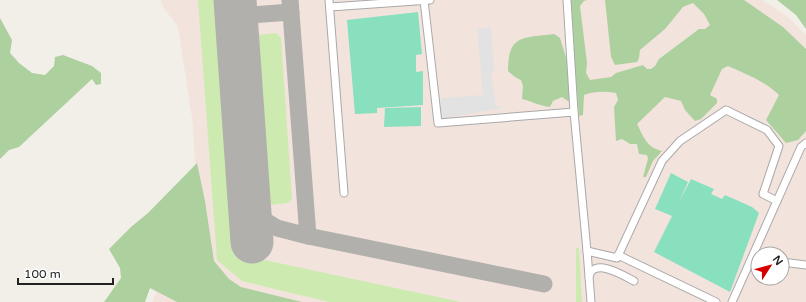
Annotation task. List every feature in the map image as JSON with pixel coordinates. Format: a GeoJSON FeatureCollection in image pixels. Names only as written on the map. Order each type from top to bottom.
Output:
{"type":"FeatureCollection","features":[{"type":"Feature","properties":{"kind":"lane"},"geometry":{"type":"LineString","coordinates":[[424,0],[438,123],[574,112]]}},
{"type":"Feature","properties":{"kind":"lane"},"geometry":{"type":"LineString","coordinates":[[344,193],[329,3],[430,0]]}},
{"type":"Feature","properties":{"kind":"lane"},"geometry":{"type":"LineString","coordinates":[[567,0],[574,112],[587,251],[590,302]]}},
{"type":"Feature","properties":{"kind":"lane"},"geometry":{"type":"LineString","coordinates":[[587,251],[617,258],[662,161],[680,141],[726,110],[768,130],[779,146],[763,194],[777,201]]}},
{"type":"Feature","properties":{"kind":"lane"},"geometry":{"type":"LineString","coordinates":[[760,246],[777,201],[801,147],[806,142]]}},
{"type":"Feature","properties":{"kind":"lane"},"geometry":{"type":"LineString","coordinates":[[618,255],[716,302]]}},
{"type":"Feature","properties":{"kind":"lane"},"geometry":{"type":"LineString","coordinates":[[790,263],[806,265]]}},
{"type":"Feature","properties":{"kind":"lane"},"geometry":{"type":"LineString","coordinates":[[589,278],[590,272],[594,269],[600,268],[618,272],[634,281]]}},
{"type":"Feature","properties":{"kind":"lane"},"geometry":{"type":"LineString","coordinates":[[732,302],[750,268]]}},
{"type":"Feature","properties":{"kind":"shaded area"},"geometry":{"type":"Polygon","coordinates":[[[161,0],[762,0],[787,16],[806,35],[806,302],[152,302],[197,203],[193,125],[178,27],[163,7],[161,0]]]}},
{"type":"Feature","properties":{"kind":"shaded area"},"geometry":{"type":"Polygon","coordinates":[[[491,27],[494,72],[491,73],[496,107],[501,106],[502,108],[441,119],[441,98],[483,95],[477,29],[491,27]]]}},
{"type":"Feature","properties":{"kind":"green space"},"geometry":{"type":"Polygon","coordinates":[[[198,0],[221,0],[241,255],[461,302],[329,302],[242,281],[217,260],[198,0]]]}},
{"type":"Feature","properties":{"kind":"green space"},"geometry":{"type":"Polygon","coordinates":[[[569,0],[587,0],[580,6],[587,63],[586,73],[590,80],[611,77],[616,73],[643,65],[647,69],[651,69],[655,66],[659,59],[699,29],[705,29],[710,25],[704,14],[693,3],[683,7],[665,29],[640,50],[637,62],[615,65],[611,57],[605,0],[744,0],[783,27],[806,49],[806,131],[798,140],[786,143],[766,120],[779,95],[761,82],[728,66],[722,69],[710,95],[717,99],[717,103],[701,119],[695,121],[685,110],[681,101],[665,97],[637,124],[649,144],[652,147],[662,151],[653,161],[646,177],[643,177],[648,159],[647,155],[639,154],[637,144],[630,144],[622,139],[616,141],[614,107],[618,100],[616,93],[600,92],[584,95],[583,115],[579,116],[569,0]]]}},
{"type":"Feature","properties":{"kind":"green space"},"geometry":{"type":"Polygon","coordinates":[[[777,0],[806,0],[806,29],[796,15],[777,0]]]}},
{"type":"Feature","properties":{"kind":"green space"},"geometry":{"type":"Polygon","coordinates":[[[418,12],[422,54],[416,55],[416,72],[423,71],[423,105],[377,108],[377,113],[355,114],[347,20],[418,12]]]}},
{"type":"Feature","properties":{"kind":"green space"},"geometry":{"type":"Polygon","coordinates":[[[0,18],[12,40],[10,53],[19,63],[32,73],[45,75],[54,66],[55,57],[63,55],[92,66],[101,73],[101,84],[96,85],[92,79],[19,147],[9,150],[0,159],[0,18]]]}},
{"type":"Feature","properties":{"kind":"green space"},"geometry":{"type":"Polygon","coordinates":[[[276,33],[281,38],[292,199],[288,203],[270,205],[265,199],[253,39],[257,35],[276,33]]]}},
{"type":"Feature","properties":{"kind":"green space"},"geometry":{"type":"Polygon","coordinates":[[[554,34],[560,38],[570,71],[571,103],[562,97],[553,101],[550,107],[542,106],[522,99],[523,86],[521,80],[508,71],[511,50],[514,44],[519,40],[534,36],[554,34]]]}},
{"type":"Feature","properties":{"kind":"green space"},"geometry":{"type":"Polygon","coordinates":[[[421,107],[421,126],[384,127],[385,108],[421,107]]]}},
{"type":"Feature","properties":{"kind":"green space"},"geometry":{"type":"Polygon","coordinates":[[[197,163],[205,201],[214,261],[229,279],[241,287],[302,302],[177,302],[150,288],[145,302],[104,302],[121,278],[120,268],[109,249],[131,227],[148,213],[197,163]]]}},
{"type":"Feature","properties":{"kind":"green space"},"geometry":{"type":"Polygon","coordinates":[[[671,173],[688,182],[679,202],[691,179],[714,189],[711,194],[722,199],[725,195],[752,207],[759,213],[730,292],[654,252],[672,216],[655,209],[671,173]]]}},
{"type":"Feature","properties":{"kind":"green space"},"geometry":{"type":"Polygon","coordinates":[[[576,248],[579,248],[582,302],[576,302],[576,248]]]}},
{"type":"Feature","properties":{"kind":"taxiway"},"geometry":{"type":"LineString","coordinates":[[290,0],[308,236]]}},
{"type":"Feature","properties":{"kind":"taxiway"},"geometry":{"type":"LineString","coordinates":[[237,16],[291,12]]}},
{"type":"Feature","properties":{"kind":"taxiway"},"geometry":{"type":"LineString","coordinates":[[249,211],[277,228],[308,236],[544,284]]}},
{"type":"Feature","properties":{"kind":"runway"},"geometry":{"type":"LineString","coordinates":[[235,0],[252,242]]}}]}
